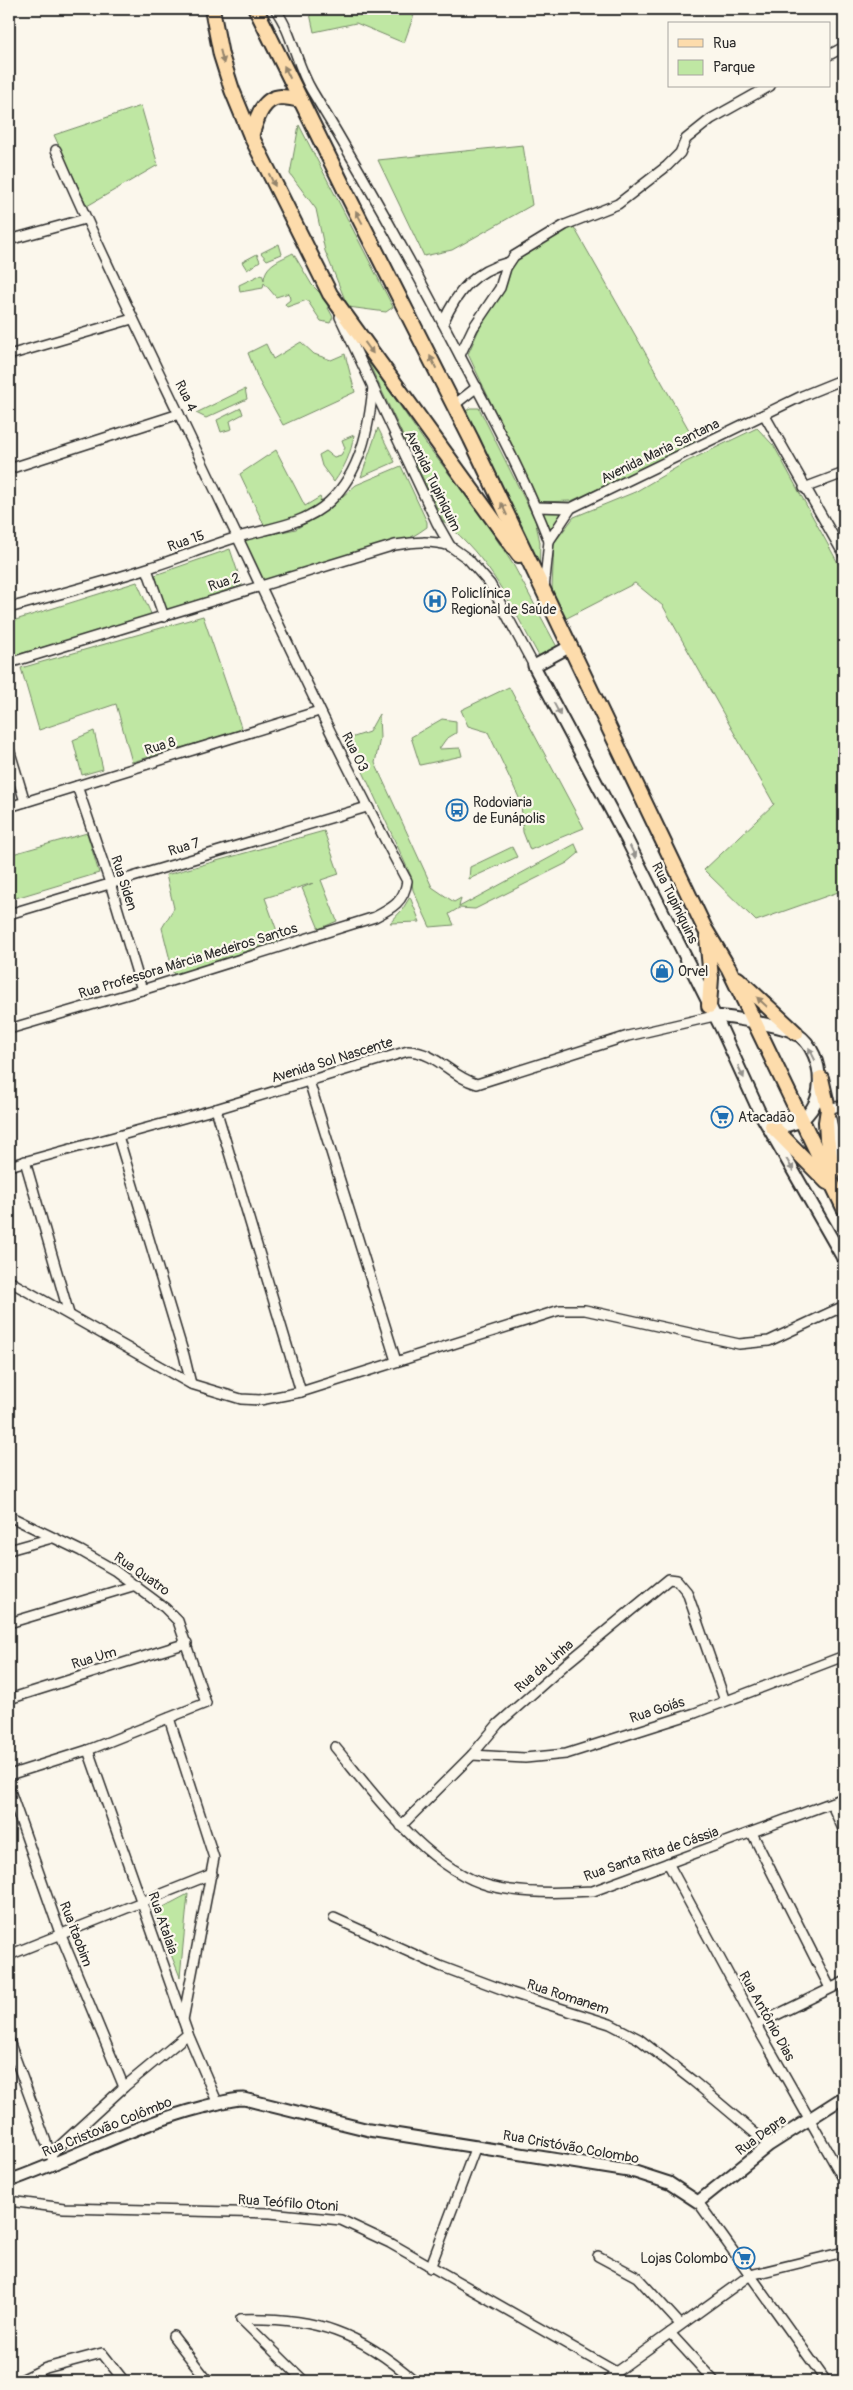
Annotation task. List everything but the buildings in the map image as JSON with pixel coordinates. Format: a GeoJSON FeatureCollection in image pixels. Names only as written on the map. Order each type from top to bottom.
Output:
{"type":"FeatureCollection","features":[{"type":"Feature","properties":{"kind":"main road"},"geometry":{"type":"LineString","coordinates":[[212,9],[221,55],[229,81],[251,136],[330,294],[542,589]]}},
{"type":"Feature","properties":{"kind":"main road"},"geometry":{"type":"LineString","coordinates":[[256,9],[454,405],[705,928],[729,969],[844,1208]]}},
{"type":"Feature","properties":{"kind":"main road"},"geometry":{"type":"LineString","coordinates":[[251,136],[258,113],[273,99],[280,97],[301,100]]}},
{"type":"Feature","properties":{"kind":"main road"},"geometry":{"type":"LineString","coordinates":[[705,928],[711,971],[712,1011]]}},
{"type":"Feature","properties":{"kind":"main road"},"geometry":{"type":"LineString","coordinates":[[729,969],[796,1033]]}},
{"type":"Feature","properties":{"kind":"main road"},"geometry":{"type":"LineString","coordinates":[[821,1078],[829,1109],[826,1122],[827,1139],[837,1191]]}},
{"type":"Feature","properties":{"kind":"main road"},"geometry":{"type":"LineString","coordinates":[[769,1124],[837,1191]]}},
{"type":"Feature","properties":{"kind":"street"},"geometry":{"type":"LineString","coordinates":[[275,9],[288,31],[302,73],[346,148],[460,355],[536,507],[549,541]]}},
{"type":"Feature","properties":{"kind":"street"},"geometry":{"type":"LineString","coordinates":[[830,54],[844,47]]}},
{"type":"Feature","properties":{"kind":"street"},"geometry":{"type":"LineString","coordinates":[[460,355],[473,328],[500,288],[509,262],[514,256],[565,225],[603,212],[633,194],[667,166],[680,153],[686,139],[711,119],[766,88]]}},
{"type":"Feature","properties":{"kind":"street","name":"Rua 4"},"geometry":{"type":"LineString","coordinates":[[56,150],[85,219],[132,319],[180,414],[260,586]]}},
{"type":"Feature","properties":{"kind":"street"},"geometry":{"type":"LineString","coordinates":[[9,240],[85,219]]}},
{"type":"Feature","properties":{"kind":"street"},"geometry":{"type":"LineString","coordinates":[[443,323],[462,288],[485,271],[509,262]]}},
{"type":"Feature","properties":{"kind":"street","name":"Avenida Tupiniquim"},"geometry":{"type":"LineString","coordinates":[[330,294],[433,515],[450,546],[468,559],[490,584],[534,666]]}},
{"type":"Feature","properties":{"kind":"street"},"geometry":{"type":"LineString","coordinates":[[9,355],[132,319]]}},
{"type":"Feature","properties":{"kind":"street","name":"Avenida Maria Santana"},"geometry":{"type":"LineString","coordinates":[[571,508],[802,396],[844,379]]}},
{"type":"Feature","properties":{"kind":"street","name":"Rua 15"},"geometry":{"type":"LineString","coordinates":[[9,608],[147,569],[238,537],[296,522],[317,511],[334,496],[353,469],[367,430],[372,387]]}},
{"type":"Feature","properties":{"kind":"street"},"geometry":{"type":"LineString","coordinates":[[454,405],[476,387]]}},
{"type":"Feature","properties":{"kind":"street"},"geometry":{"type":"LineString","coordinates":[[9,468],[180,414]]}},
{"type":"Feature","properties":{"kind":"street"},"geometry":{"type":"LineString","coordinates":[[764,416],[804,488],[843,549]]}},
{"type":"Feature","properties":{"kind":"street"},"geometry":{"type":"LineString","coordinates":[[804,488],[844,473]]}},
{"type":"Feature","properties":{"kind":"street"},"geometry":{"type":"LineString","coordinates":[[536,507],[571,508]]}},
{"type":"Feature","properties":{"kind":"street"},"geometry":{"type":"LineString","coordinates":[[542,589],[549,541],[571,508]]}},
{"type":"Feature","properties":{"kind":"street","name":"Rua 2"},"geometry":{"type":"LineString","coordinates":[[9,663],[395,546],[415,542],[436,542],[450,546]]}},
{"type":"Feature","properties":{"kind":"street"},"geometry":{"type":"LineString","coordinates":[[147,569],[164,616]]}},
{"type":"Feature","properties":{"kind":"street","name":"Rua 03"},"geometry":{"type":"LineString","coordinates":[[260,586],[319,711],[367,807],[407,881],[399,903],[375,917]]}},
{"type":"Feature","properties":{"kind":"street"},"geometry":{"type":"LineString","coordinates":[[534,666],[569,647]]}},
{"type":"Feature","properties":{"kind":"street","name":"Rua Tupiniquins"},"geometry":{"type":"LineString","coordinates":[[534,666],[627,840],[769,1124],[844,1260]]}},
{"type":"Feature","properties":{"kind":"street","name":"Rua 8"},"geometry":{"type":"LineString","coordinates":[[9,807],[319,711]]}},
{"type":"Feature","properties":{"kind":"street"},"geometry":{"type":"LineString","coordinates":[[9,749],[25,802]]}},
{"type":"Feature","properties":{"kind":"street","name":"Rua Siden"},"geometry":{"type":"LineString","coordinates":[[77,786],[110,883],[142,990]]}},
{"type":"Feature","properties":{"kind":"street","name":"Rua 7"},"geometry":{"type":"LineString","coordinates":[[9,914],[367,807]]}},
{"type":"Feature","properties":{"kind":"street","name":"Rua Professora Márcia Medeiros Santos"},"geometry":{"type":"LineString","coordinates":[[9,1029],[142,990],[375,917]]}},
{"type":"Feature","properties":{"kind":"street"},"geometry":{"type":"LineString","coordinates":[[712,1011],[796,1033],[811,1052],[821,1078],[813,1106],[801,1120],[786,1125],[769,1124]]}},
{"type":"Feature","properties":{"kind":"street","name":"Avenida Sol Nascente"},"geometry":{"type":"LineString","coordinates":[[9,1166],[25,1160],[216,1109],[408,1052],[430,1056],[471,1082],[484,1083],[712,1011]]}},
{"type":"Feature","properties":{"kind":"street"},"geometry":{"type":"LineString","coordinates":[[309,1081],[396,1361]]}},
{"type":"Feature","properties":{"kind":"street"},"geometry":{"type":"LineString","coordinates":[[844,1105],[829,1109],[844,1172]]}},
{"type":"Feature","properties":{"kind":"street"},"geometry":{"type":"LineString","coordinates":[[216,1109],[301,1392]]}},
{"type":"Feature","properties":{"kind":"street"},"geometry":{"type":"LineString","coordinates":[[118,1136],[191,1384]]}},
{"type":"Feature","properties":{"kind":"street"},"geometry":{"type":"LineString","coordinates":[[25,1160],[69,1314]]}},
{"type":"Feature","properties":{"kind":"street"},"geometry":{"type":"LineString","coordinates":[[9,1281],[191,1384],[241,1399],[260,1400],[301,1392],[560,1310],[585,1310],[739,1344],[769,1341],[844,1306]]}},
{"type":"Feature","properties":{"kind":"street","name":"Rua Quatro"},"geometry":{"type":"LineString","coordinates":[[9,1516],[81,1551],[136,1585],[165,1608],[178,1622],[187,1643],[206,1702],[169,1718]]}},
{"type":"Feature","properties":{"kind":"street"},"geometry":{"type":"LineString","coordinates":[[9,1550],[52,1538]]}},
{"type":"Feature","properties":{"kind":"street","name":"Rua da Linha"},"geometry":{"type":"LineString","coordinates":[[401,1826],[472,1755],[498,1724],[669,1579],[677,1580],[682,1585],[693,1606],[725,1701]]}},
{"type":"Feature","properties":{"kind":"street"},"geometry":{"type":"LineString","coordinates":[[9,1623],[136,1585]]}},
{"type":"Feature","properties":{"kind":"street","name":"Rua Um"},"geometry":{"type":"LineString","coordinates":[[9,1699],[187,1643]]}},
{"type":"Feature","properties":{"kind":"street","name":"Rua Goiás"},"geometry":{"type":"LineString","coordinates":[[472,1755],[525,1758],[566,1754],[725,1701],[844,1656]]}},
{"type":"Feature","properties":{"kind":"street"},"geometry":{"type":"LineString","coordinates":[[9,1775],[88,1750],[169,1718],[214,1858],[183,2021]]}},
{"type":"Feature","properties":{"kind":"street","name":"Rua Santa Rita de Cássia"},"geometry":{"type":"LineString","coordinates":[[335,1747],[401,1826],[440,1861],[461,1875],[490,1886],[528,1891],[593,1891],[844,1798]]}},
{"type":"Feature","properties":{"kind":"street","name":"Rua Atalaia"},"geometry":{"type":"LineString","coordinates":[[88,1750],[183,2021],[218,2104]]}},
{"type":"Feature","properties":{"kind":"street","name":"Rua itaobim"},"geometry":{"type":"LineString","coordinates":[[9,1788],[60,1933],[124,2087]]}},
{"type":"Feature","properties":{"kind":"street"},"geometry":{"type":"LineString","coordinates":[[831,1803],[844,1831]]}},
{"type":"Feature","properties":{"kind":"street"},"geometry":{"type":"LineString","coordinates":[[752,1833],[830,1988]]}},
{"type":"Feature","properties":{"kind":"street","name":"Rua Antônio Dias"},"geometry":{"type":"LineString","coordinates":[[668,1863],[756,2026],[844,2180]]}},
{"type":"Feature","properties":{"kind":"street"},"geometry":{"type":"LineString","coordinates":[[9,1955],[60,1933],[212,1874]]}},
{"type":"Feature","properties":{"kind":"street","name":"Rua Romanem"},"geometry":{"type":"LineString","coordinates":[[334,1918],[440,1966],[512,1993],[610,2024],[639,2039],[693,2081],[769,2145]]}},
{"type":"Feature","properties":{"kind":"street"},"geometry":{"type":"LineString","coordinates":[[756,2026],[844,1982]]}},
{"type":"Feature","properties":{"kind":"street"},"geometry":{"type":"LineString","coordinates":[[52,2153],[124,2087],[188,2034]]}},
{"type":"Feature","properties":{"kind":"street"},"geometry":{"type":"LineString","coordinates":[[9,2041],[52,2153],[53,2165]]}},
{"type":"Feature","properties":{"kind":"street","name":"Rua Depra"},"geometry":{"type":"LineString","coordinates":[[698,2202],[769,2145],[844,2097]]}},
{"type":"Feature","properties":{"kind":"street","name":"Rua Cristóvão Colombo"},"geometry":{"type":"LineString","coordinates":[[218,2104],[232,2099],[244,2099],[369,2130],[634,2172],[669,2183],[698,2202],[826,2381]]}},
{"type":"Feature","properties":{"kind":"street","name":"Rua Cristovão Colômbo"},"geometry":{"type":"LineString","coordinates":[[9,2181],[53,2165],[169,2116],[218,2104]]}},
{"type":"Feature","properties":{"kind":"street"},"geometry":{"type":"LineString","coordinates":[[430,2268],[476,2146]]}},
{"type":"Feature","properties":{"kind":"street","name":"Rua Teófilo Otoni"},"geometry":{"type":"LineString","coordinates":[[9,2201],[64,2208],[270,2213],[327,2218],[357,2226],[616,2372]]}},
{"type":"Feature","properties":{"kind":"street"},"geometry":{"type":"LineString","coordinates":[[608,2381],[616,2372],[670,2334],[680,2324],[750,2275],[844,2252]]}},
{"type":"Feature","properties":{"kind":"street"},"geometry":{"type":"LineString","coordinates":[[598,2256],[638,2277],[680,2324]]}},
{"type":"Feature","properties":{"kind":"street"},"geometry":{"type":"LineString","coordinates":[[304,2381],[241,2319],[290,2319],[322,2325],[370,2346],[415,2381]]}},
{"type":"Feature","properties":{"kind":"street"},"geometry":{"type":"LineString","coordinates":[[670,2334],[714,2381]]}},
{"type":"Feature","properties":{"kind":"street"},"geometry":{"type":"LineString","coordinates":[[173,2336],[208,2381]]}},
{"type":"Feature","properties":{"kind":"street"},"geometry":{"type":"LineString","coordinates":[[19,2381],[34,2378],[46,2368],[102,2352],[124,2381]]}},
{"type":"Feature","properties":{"kind":"green space"},"geometry":{"type":"Polygon","coordinates":[[[309,9],[416,9],[404,43],[356,23],[314,32],[309,9]]]}},
{"type":"Feature","properties":{"kind":"green space"},"geometry":{"type":"Polygon","coordinates":[[[141,106],[158,165],[87,206],[54,135],[141,106]]]}},
{"type":"Feature","properties":{"kind":"green space"},"geometry":{"type":"Polygon","coordinates":[[[299,125],[393,307],[386,312],[348,307],[325,251],[316,209],[290,174],[299,125]]]}},
{"type":"Feature","properties":{"kind":"green space"},"geometry":{"type":"Polygon","coordinates":[[[523,145],[532,205],[452,250],[424,256],[378,160],[523,145]]]}},
{"type":"Feature","properties":{"kind":"green space"},"geometry":{"type":"Polygon","coordinates":[[[571,222],[697,444],[571,501],[538,502],[468,354],[509,262],[571,222]]]}},
{"type":"Feature","properties":{"kind":"green space"},"geometry":{"type":"Polygon","coordinates":[[[279,244],[282,254],[267,260],[261,253],[279,244]]]}},
{"type":"Feature","properties":{"kind":"green space"},"geometry":{"type":"Polygon","coordinates":[[[293,253],[312,285],[328,301],[328,308],[333,317],[330,323],[321,321],[307,300],[287,307],[285,304],[290,300],[289,293],[276,297],[264,283],[263,288],[240,292],[239,285],[262,274],[264,280],[270,266],[293,253]]]}},
{"type":"Feature","properties":{"kind":"green space"},"geometry":{"type":"Polygon","coordinates":[[[257,254],[260,261],[247,270],[242,262],[257,254]]]}},
{"type":"Feature","properties":{"kind":"green space"},"geometry":{"type":"Polygon","coordinates":[[[301,342],[314,354],[331,360],[345,354],[355,392],[283,425],[259,381],[248,353],[266,344],[273,359],[301,342]]]}},
{"type":"Feature","properties":{"kind":"green space"},"geometry":{"type":"Polygon","coordinates":[[[366,357],[427,445],[482,517],[514,566],[557,647],[539,656],[509,600],[487,567],[460,536],[443,521],[366,357]]]}},
{"type":"Feature","properties":{"kind":"green space"},"geometry":{"type":"Polygon","coordinates":[[[245,389],[247,399],[206,418],[196,413],[245,389]]]}},
{"type":"Feature","properties":{"kind":"green space"},"geometry":{"type":"Polygon","coordinates":[[[241,408],[243,414],[230,421],[232,429],[221,432],[217,420],[241,408]]]}},
{"type":"Feature","properties":{"kind":"green space"},"geometry":{"type":"Polygon","coordinates":[[[470,408],[479,408],[535,520],[540,542],[539,575],[462,414],[470,408]]]}},
{"type":"Feature","properties":{"kind":"green space"},"geometry":{"type":"Polygon","coordinates":[[[378,428],[395,462],[361,477],[378,428]]]}},
{"type":"Feature","properties":{"kind":"green space"},"geometry":{"type":"Polygon","coordinates":[[[757,428],[774,446],[844,574],[844,890],[756,921],[704,870],[774,804],[663,606],[635,583],[565,619],[552,589],[554,543],[574,517],[635,492],[686,462],[757,428]]]}},
{"type":"Feature","properties":{"kind":"green space"},"geometry":{"type":"Polygon","coordinates":[[[354,435],[347,460],[334,482],[322,466],[319,455],[326,451],[334,457],[341,455],[345,448],[342,440],[354,435]]]}},
{"type":"Feature","properties":{"kind":"green space"},"geometry":{"type":"Polygon","coordinates":[[[276,450],[305,506],[320,497],[322,502],[293,520],[265,527],[240,474],[276,450]]]}},
{"type":"Feature","properties":{"kind":"green space"},"geometry":{"type":"Polygon","coordinates":[[[401,466],[427,522],[427,527],[392,546],[370,554],[325,567],[261,581],[244,540],[296,529],[325,511],[356,485],[401,466]]]}},
{"type":"Feature","properties":{"kind":"green space"},"geometry":{"type":"Polygon","coordinates":[[[536,507],[571,508],[549,541],[536,507]]]}},
{"type":"Feature","properties":{"kind":"green space"},"geometry":{"type":"Polygon","coordinates":[[[230,549],[242,585],[166,611],[155,575],[230,549]]]}},
{"type":"Feature","properties":{"kind":"green space"},"geometry":{"type":"Polygon","coordinates":[[[137,582],[152,616],[9,657],[9,622],[137,582]]]}},
{"type":"Feature","properties":{"kind":"green space"},"geometry":{"type":"Polygon","coordinates":[[[203,616],[242,730],[132,762],[116,704],[39,730],[21,668],[203,616]]]}},
{"type":"Feature","properties":{"kind":"green space"},"geometry":{"type":"Polygon","coordinates":[[[509,687],[584,828],[530,850],[523,832],[521,802],[488,732],[468,726],[461,710],[509,687]]]}},
{"type":"Feature","properties":{"kind":"green space"},"geometry":{"type":"Polygon","coordinates":[[[379,714],[380,738],[375,763],[432,887],[454,902],[461,898],[459,907],[575,844],[579,853],[567,863],[475,909],[459,908],[449,914],[454,925],[430,927],[413,890],[411,876],[348,739],[369,732],[379,714]]]}},
{"type":"Feature","properties":{"kind":"green space"},"geometry":{"type":"Polygon","coordinates":[[[442,719],[456,721],[456,733],[446,739],[439,749],[460,748],[462,756],[420,765],[411,737],[442,719]]]}},
{"type":"Feature","properties":{"kind":"green space"},"geometry":{"type":"Polygon","coordinates":[[[94,731],[103,769],[82,775],[73,740],[94,731]]]}},
{"type":"Feature","properties":{"kind":"green space"},"geometry":{"type":"Polygon","coordinates":[[[324,831],[339,874],[321,880],[337,921],[319,929],[302,888],[313,883],[265,898],[281,942],[174,976],[162,928],[174,908],[166,875],[324,831]]]}},
{"type":"Feature","properties":{"kind":"green space"},"geometry":{"type":"Polygon","coordinates":[[[87,833],[99,873],[9,900],[9,855],[87,833]]]}},
{"type":"Feature","properties":{"kind":"green space"},"geometry":{"type":"Polygon","coordinates":[[[512,847],[517,857],[469,879],[470,867],[512,847]]]}},
{"type":"Feature","properties":{"kind":"green space"},"geometry":{"type":"Polygon","coordinates":[[[410,897],[420,922],[390,923],[402,910],[410,897]]]}},
{"type":"Feature","properties":{"kind":"green space"},"geometry":{"type":"Polygon","coordinates":[[[188,1894],[180,1977],[154,1912],[188,1894]]]}},
{"type":"Feature","properties":{"kind":"place","name":"Policlínica Regional de Saúde"},"geometry":{"type":"Point","coordinates":[435,601]}},
{"type":"Feature","properties":{"kind":"place","name":"Rodoviaria de Eunápolis"},"geometry":{"type":"Point","coordinates":[457,810]}},
{"type":"Feature","properties":{"kind":"place","name":"Orvel"},"geometry":{"type":"Point","coordinates":[662,971]}},
{"type":"Feature","properties":{"kind":"place","name":"Atacadão"},"geometry":{"type":"Point","coordinates":[722,1117]}},
{"type":"Feature","properties":{"kind":"place","name":"Lojas Colombo"},"geometry":{"type":"Point","coordinates":[744,2258]}}]}
